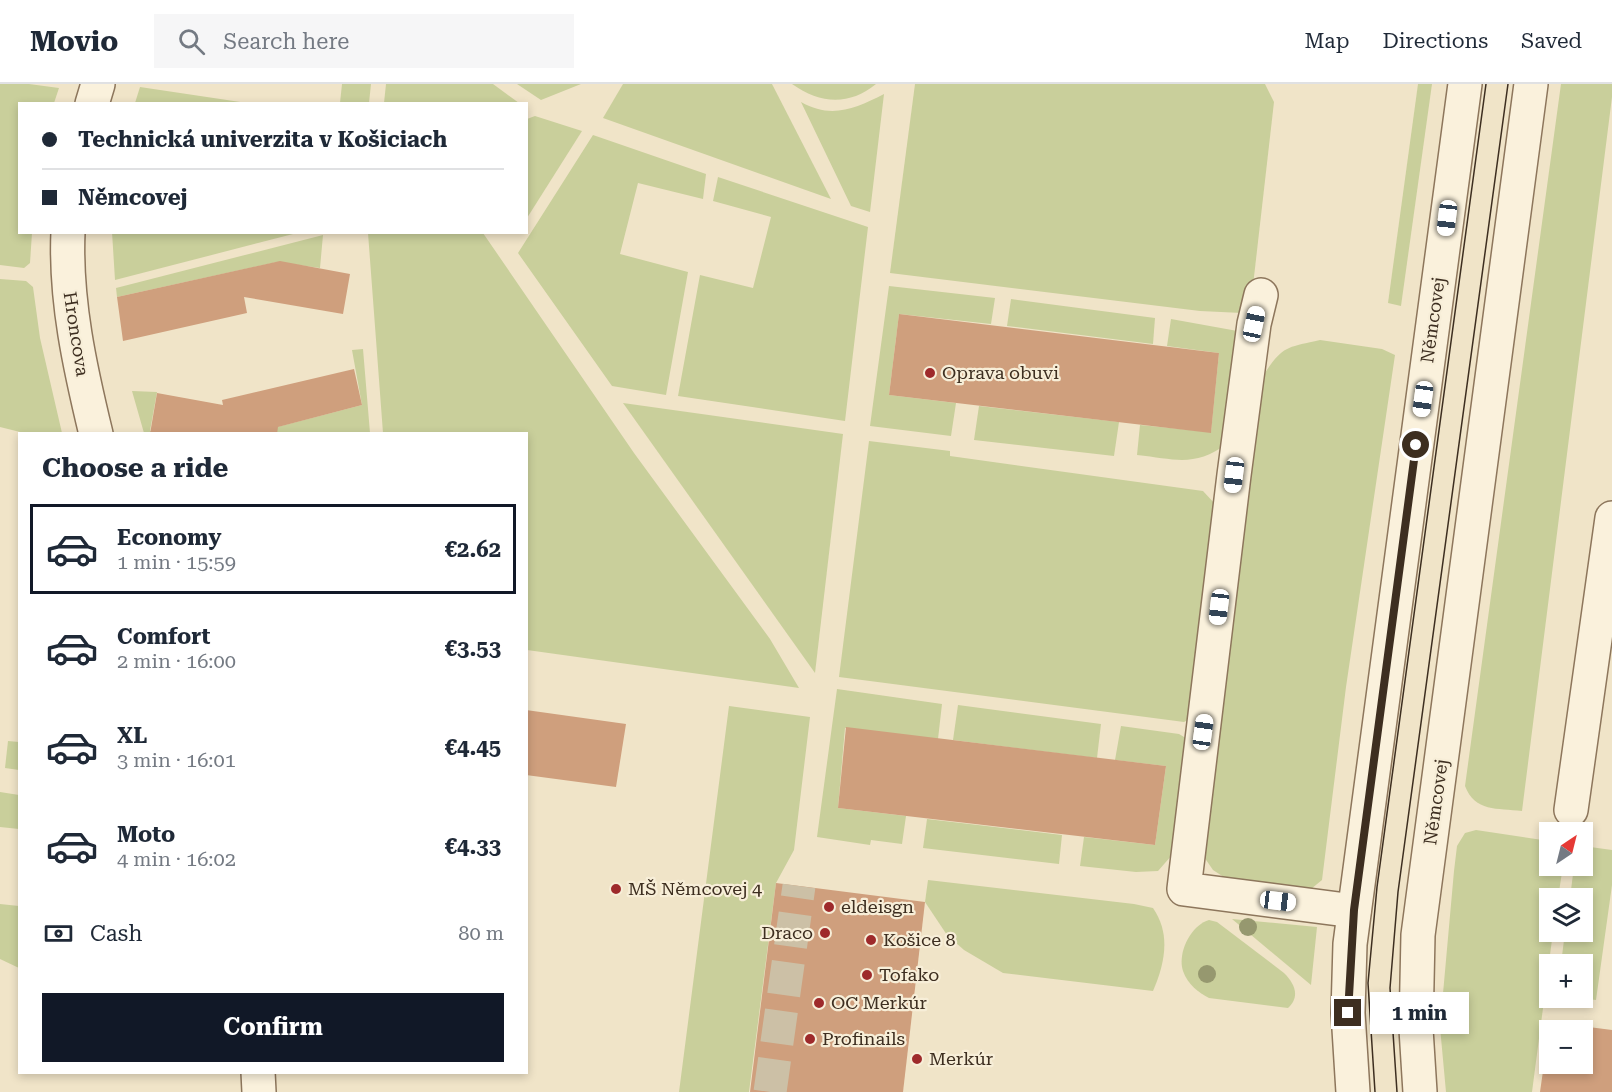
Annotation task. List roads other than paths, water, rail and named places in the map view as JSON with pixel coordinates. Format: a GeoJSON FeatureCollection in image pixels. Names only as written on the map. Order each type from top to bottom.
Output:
{"type":"FeatureCollection","features":[{"type":"Feature","properties":{"kind":"street"},"geometry":{"type":"LineString","coordinates":[[93,102],[98,84]]}},
{"type":"Feature","properties":{"kind":"street","name":"Němcovej"},"geometry":{"type":"LineString","coordinates":[[1353,1092],[1348,975],[1354,910],[1465,84]]}},
{"type":"Feature","properties":{"kind":"street","name":"Němcovej"},"geometry":{"type":"LineString","coordinates":[[1420,1092],[1416,1029],[1418,935],[1531,84]]}},
{"type":"Feature","properties":{"kind":"street","name":"Hroncova"},"geometry":{"type":"LineString","coordinates":[[68,234],[70,296],[85,391],[95,432]]}},
{"type":"Feature","properties":{"kind":"street"},"geometry":{"type":"LineString","coordinates":[[1261,296],[1254,324],[1235,463],[1184,889],[1354,910]]}},
{"type":"Feature","properties":{"kind":"street"},"geometry":{"type":"LineString","coordinates":[[1571,810],[1612,518]]}},
{"type":"Feature","properties":{"kind":"street"},"geometry":{"type":"LineString","coordinates":[[258,1074],[259,1092]]}},
{"type":"Feature","properties":{"kind":"tunnel"},"geometry":{"type":"LineString","coordinates":[[770,1092],[799,886]]}},
{"type":"Feature","properties":{"kind":"tram line"},"geometry":{"type":"LineString","coordinates":[[1375,1092],[1368,983],[1377,887],[1486,84]]}},
{"type":"Feature","properties":{"kind":"tram line"},"geometry":{"type":"LineString","coordinates":[[1397,1092],[1390,988],[1398,892],[1508,84]]}},
{"type":"Feature","properties":{"kind":"place","name":"Oprava obuvi"},"geometry":{"type":"Point","coordinates":[930,373]}},
{"type":"Feature","properties":{"kind":"place","name":"MŠ Němcovej 4"},"geometry":{"type":"Point","coordinates":[616,889]}},
{"type":"Feature","properties":{"kind":"place","name":"eldeisgn"},"geometry":{"type":"Point","coordinates":[829,907]}},
{"type":"Feature","properties":{"kind":"place","name":"Draco"},"geometry":{"type":"Point","coordinates":[825,933]}},
{"type":"Feature","properties":{"kind":"place","name":"Košice 8"},"geometry":{"type":"Point","coordinates":[871,940]}},
{"type":"Feature","properties":{"kind":"place","name":"Tofako"},"geometry":{"type":"Point","coordinates":[867,975]}},
{"type":"Feature","properties":{"kind":"place","name":"OC Merkúr"},"geometry":{"type":"Point","coordinates":[819,1003]}},
{"type":"Feature","properties":{"kind":"place","name":"Profinails"},"geometry":{"type":"Point","coordinates":[810,1039]}},
{"type":"Feature","properties":{"kind":"place","name":"Merkúr"},"geometry":{"type":"Point","coordinates":[917,1059]}}]}
